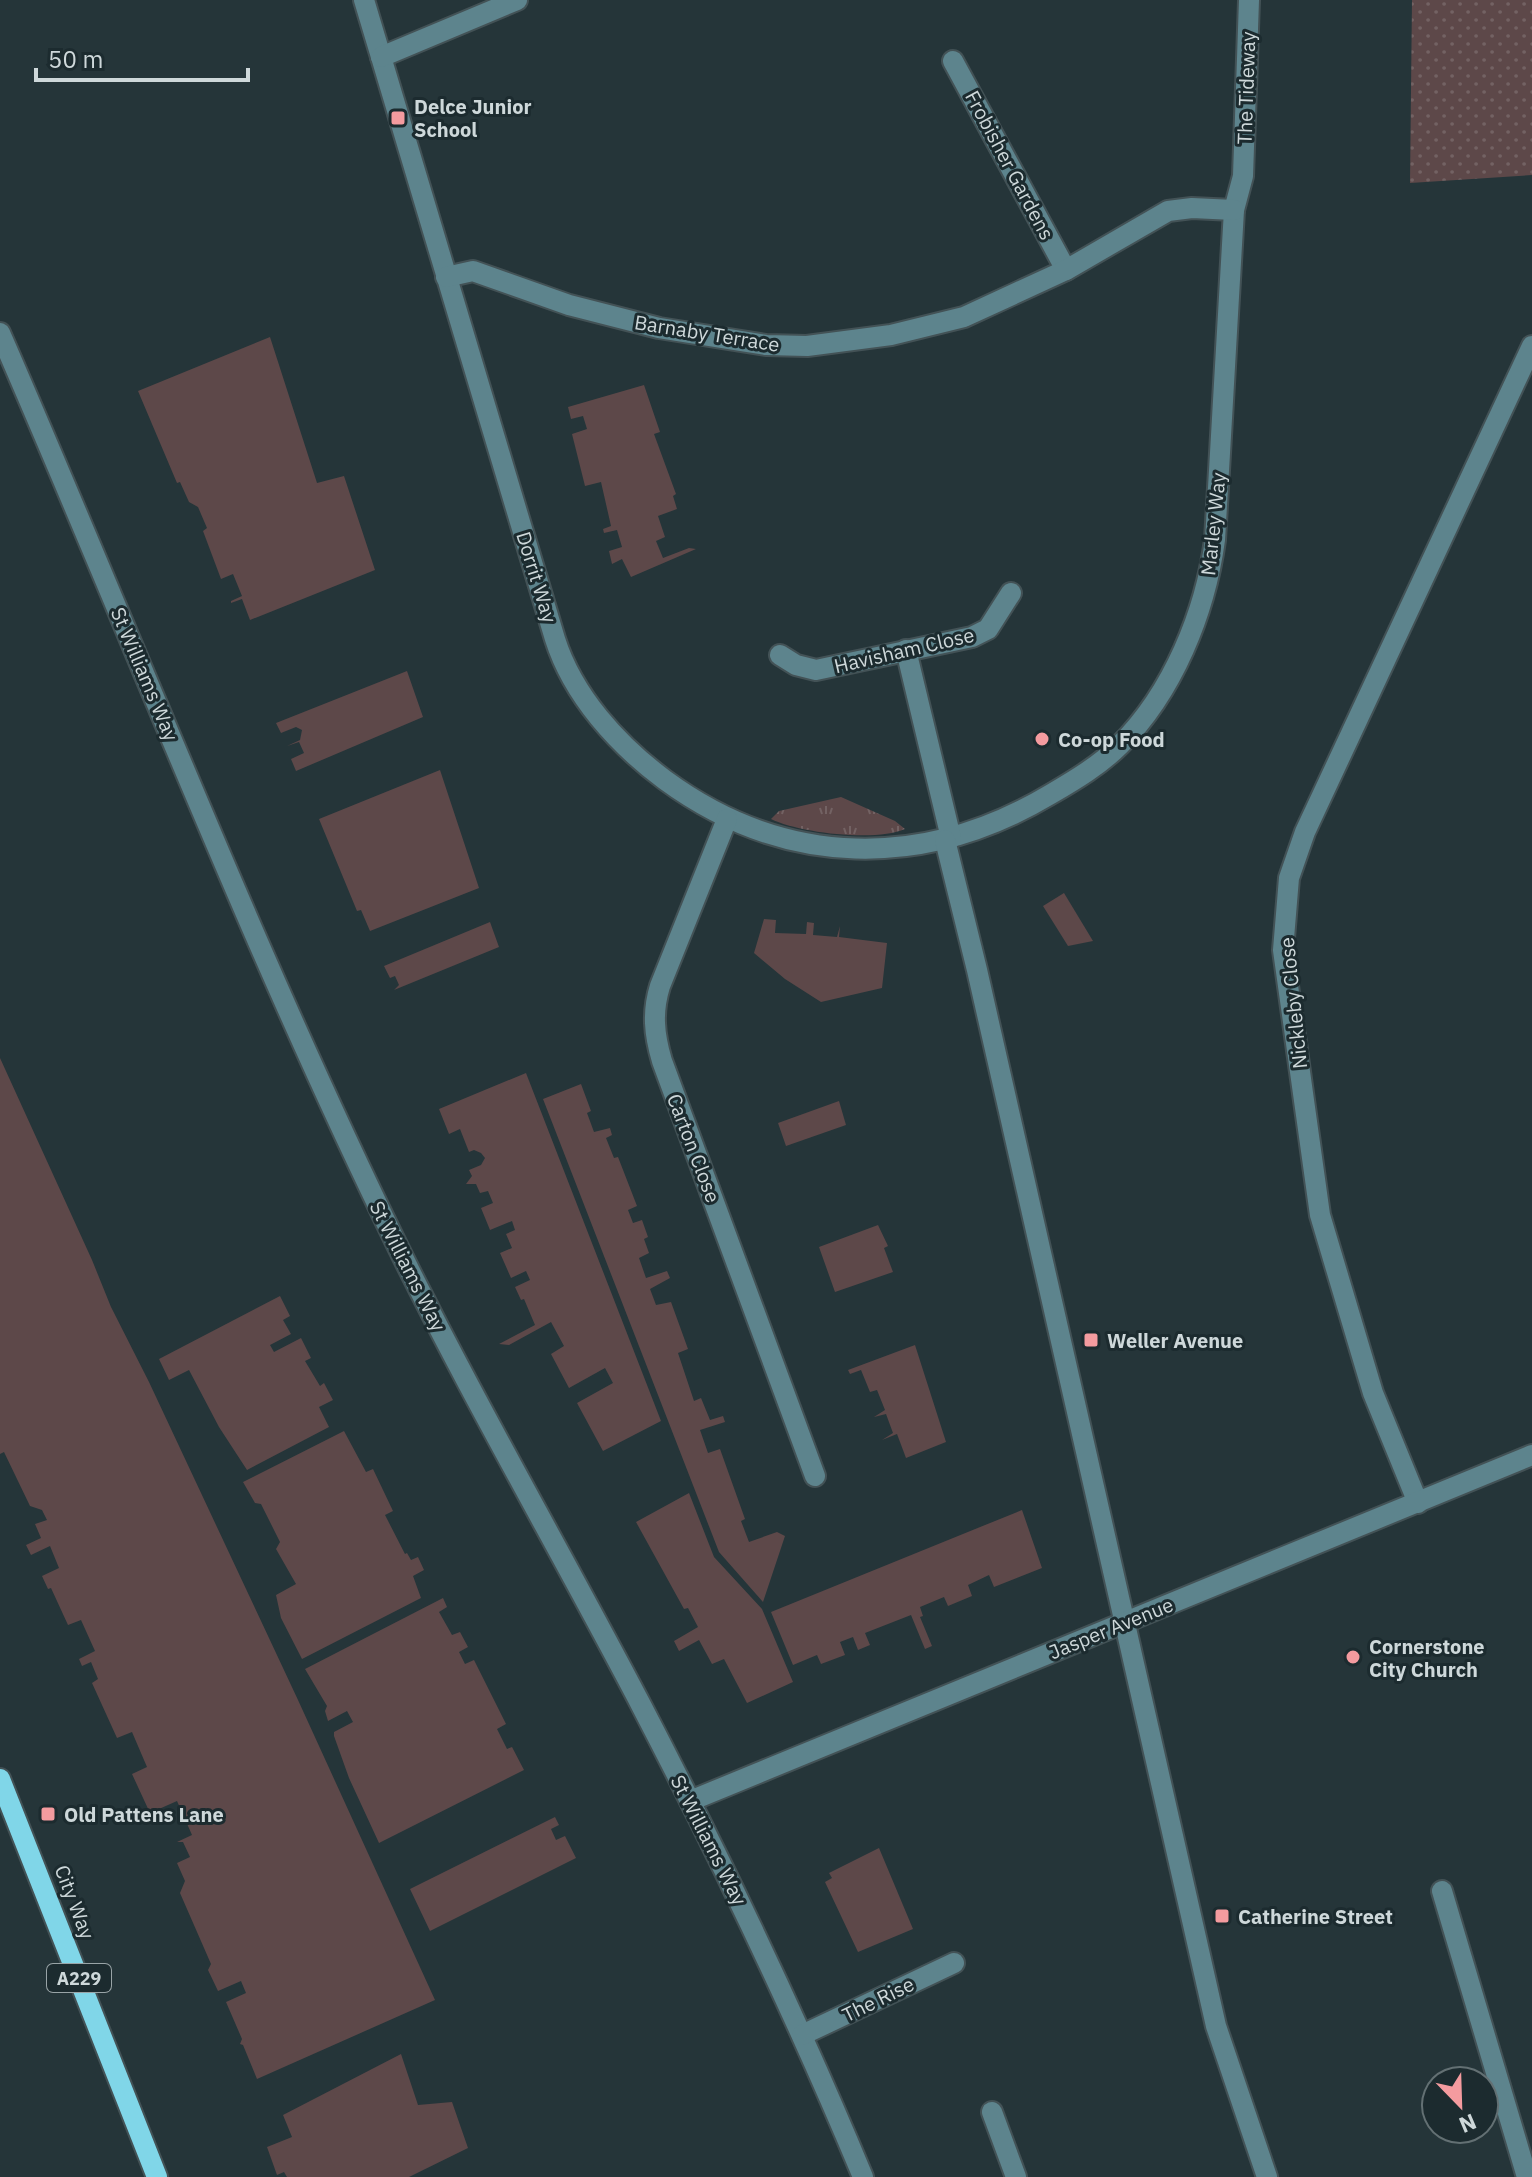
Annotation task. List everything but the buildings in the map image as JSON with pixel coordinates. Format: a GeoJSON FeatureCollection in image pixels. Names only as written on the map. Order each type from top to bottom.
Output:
{"type":"FeatureCollection","features":[{"type":"Feature","properties":{"kind":"main road","name":"City Way"},"geometry":{"type":"LineString","coordinates":[[0,1779],[157,2177]]}},
{"type":"Feature","properties":{"kind":"street","name":"Dorrit Way"},"geometry":{"type":"LineString","coordinates":[[364,0],[555,639],[567,667],[597,714],[624,746],[678,790],[727,819],[759,832],[820,845],[889,848],[948,839]]}},
{"type":"Feature","properties":{"kind":"street"},"geometry":{"type":"LineString","coordinates":[[381,57],[517,0]]}},
{"type":"Feature","properties":{"kind":"street","name":"The Tideway"},"geometry":{"type":"LineString","coordinates":[[1243,176],[1249,0]]}},
{"type":"Feature","properties":{"kind":"street","name":"Frobisher Gardens"},"geometry":{"type":"LineString","coordinates":[[953,61],[1066,270]]}},
{"type":"Feature","properties":{"kind":"street","name":"Marley Way"},"geometry":{"type":"LineString","coordinates":[[948,839],[1024,810],[1103,760],[1133,730],[1181,658],[1205,593],[1215,540],[1234,210],[1243,176]]}},
{"type":"Feature","properties":{"kind":"street","name":"Barnaby Terrace"},"geometry":{"type":"LineString","coordinates":[[446,277],[473,271],[569,305],[659,328],[755,344],[807,346],[939,325],[991,306],[1066,270],[1168,211],[1192,208],[1234,210]]}},
{"type":"Feature","properties":{"kind":"street","name":"St Williams Way"},"geometry":{"type":"LineString","coordinates":[[0,333],[341,1129],[482,1414],[690,1801],[802,2035],[863,2177]]}},
{"type":"Feature","properties":{"kind":"street","name":"Nickleby Close"},"geometry":{"type":"LineString","coordinates":[[1418,1503],[1373,1393],[1320,1215],[1283,950],[1289,878],[1305,832],[1532,346]]}},
{"type":"Feature","properties":{"kind":"street","name":"Havisham Close"},"geometry":{"type":"LineString","coordinates":[[780,655],[796,665],[816,670],[982,633],[995,620],[1011,593]]}},
{"type":"Feature","properties":{"kind":"street"},"geometry":{"type":"LineString","coordinates":[[906,650],[1214,2018],[1267,2177]]}},
{"type":"Feature","properties":{"kind":"street","name":"Carton Close"},"geometry":{"type":"LineString","coordinates":[[727,819],[660,986],[654,1009],[655,1031],[662,1061],[815,1476]]}},
{"type":"Feature","properties":{"kind":"street","name":"Jasper Avenue"},"geometry":{"type":"LineString","coordinates":[[690,1801],[1532,1455]]}},
{"type":"Feature","properties":{"kind":"street"},"geometry":{"type":"LineString","coordinates":[[1442,1891],[1527,2177]]}},
{"type":"Feature","properties":{"kind":"street","name":"The Rise"},"geometry":{"type":"LineString","coordinates":[[802,2035],[954,1963]]}},
{"type":"Feature","properties":{"kind":"street"},"geometry":{"type":"LineString","coordinates":[[992,2112],[1016,2177]]}},
{"type":"Feature","properties":{"kind":"green space"},"geometry":{"type":"Polygon","coordinates":[[[1412,0],[1532,0],[1532,175],[1410,183],[1412,0]]]}},
{"type":"Feature","properties":{"kind":"green space"},"geometry":{"type":"Polygon","coordinates":[[[270,337],[317,483],[344,476],[375,570],[250,620],[242,599],[231,603],[242,596],[233,574],[221,579],[203,531],[207,528],[198,507],[189,502],[180,482],[177,483],[138,391],[270,337]]]}},
{"type":"Feature","properties":{"kind":"green space"},"geometry":{"type":"Polygon","coordinates":[[[644,385],[660,432],[654,434],[676,494],[673,496],[677,509],[658,516],[665,537],[656,541],[663,558],[689,548],[696,549],[631,577],[622,559],[612,564],[609,551],[622,547],[617,530],[604,533],[603,529],[611,526],[601,482],[585,486],[572,434],[587,429],[583,416],[571,419],[568,407],[644,385]]]}},
{"type":"Feature","properties":{"kind":"green space"},"geometry":{"type":"Polygon","coordinates":[[[407,671],[423,717],[296,771],[291,759],[304,753],[299,742],[287,746],[300,740],[302,730],[296,727],[281,733],[276,723],[407,671]]]}},
{"type":"Feature","properties":{"kind":"green space"},"geometry":{"type":"Polygon","coordinates":[[[440,770],[479,888],[370,931],[361,910],[357,911],[319,819],[440,770]]]}},
{"type":"Feature","properties":{"kind":"green space"},"geometry":{"type":"Polygon","coordinates":[[[841,797],[895,821],[905,829],[876,835],[838,834],[800,828],[771,819],[779,811],[841,797]]]}},
{"type":"Feature","properties":{"kind":"green space"},"geometry":{"type":"Polygon","coordinates":[[[1064,893],[1093,941],[1068,946],[1043,906],[1064,893]]]}},
{"type":"Feature","properties":{"kind":"green space"},"geometry":{"type":"Polygon","coordinates":[[[764,919],[776,920],[775,933],[806,934],[807,922],[814,923],[813,935],[837,937],[840,926],[839,937],[887,943],[882,988],[821,1002],[785,979],[754,953],[764,919]]]}},
{"type":"Feature","properties":{"kind":"green space"},"geometry":{"type":"Polygon","coordinates":[[[490,922],[499,947],[394,990],[399,985],[395,976],[390,978],[384,966],[490,922]]]}},
{"type":"Feature","properties":{"kind":"green space"},"geometry":{"type":"Polygon","coordinates":[[[0,1058],[111,1307],[298,1700],[435,2000],[257,2079],[240,2044],[242,2039],[226,2002],[246,1993],[241,1981],[218,1991],[208,1970],[211,1964],[180,1893],[185,1881],[177,1863],[190,1857],[183,1842],[177,1842],[192,1835],[177,1801],[150,1813],[132,1774],[147,1767],[132,1732],[117,1738],[92,1683],[98,1679],[91,1662],[82,1666],[79,1659],[95,1651],[81,1620],[68,1625],[42,1576],[59,1568],[50,1546],[31,1555],[26,1545],[41,1538],[35,1524],[47,1520],[42,1510],[30,1506],[4,1452],[0,1454],[0,1058]]]}},
{"type":"Feature","properties":{"kind":"green space"},"geometry":{"type":"Polygon","coordinates":[[[526,1073],[661,1421],[603,1451],[577,1403],[613,1383],[605,1368],[569,1388],[551,1354],[564,1346],[551,1322],[509,1345],[499,1344],[535,1325],[515,1287],[530,1280],[526,1271],[511,1278],[500,1253],[512,1248],[506,1234],[515,1230],[512,1221],[490,1230],[481,1208],[493,1203],[488,1191],[480,1193],[476,1184],[466,1184],[472,1176],[469,1170],[481,1165],[485,1158],[474,1150],[469,1152],[460,1129],[449,1134],[439,1109],[526,1073]]]}},
{"type":"Feature","properties":{"kind":"green space"},"geometry":{"type":"Polygon","coordinates":[[[581,1084],[591,1111],[587,1113],[594,1132],[610,1128],[612,1135],[606,1138],[614,1158],[618,1157],[637,1206],[628,1210],[633,1223],[642,1220],[648,1237],[644,1239],[649,1253],[639,1258],[646,1278],[667,1271],[670,1278],[650,1289],[656,1305],[671,1302],[688,1349],[678,1353],[694,1401],[701,1398],[710,1420],[723,1416],[725,1422],[700,1430],[708,1453],[720,1449],[745,1519],[741,1521],[749,1542],[777,1532],[785,1536],[763,1602],[719,1552],[543,1099],[581,1084]]]}},
{"type":"Feature","properties":{"kind":"green space"},"geometry":{"type":"Polygon","coordinates":[[[839,1101],[846,1125],[786,1146],[778,1123],[839,1101]]]}},
{"type":"Feature","properties":{"kind":"green space"},"geometry":{"type":"Polygon","coordinates":[[[878,1225],[888,1246],[884,1248],[893,1272],[835,1292],[819,1247],[878,1225]]]}},
{"type":"Feature","properties":{"kind":"green space"},"geometry":{"type":"Polygon","coordinates":[[[280,1296],[290,1316],[283,1320],[291,1334],[270,1345],[274,1352],[301,1338],[311,1358],[305,1361],[320,1386],[324,1383],[333,1400],[319,1407],[329,1427],[247,1470],[219,1427],[189,1370],[169,1380],[159,1359],[280,1296]]]}},
{"type":"Feature","properties":{"kind":"green space"},"geometry":{"type":"Polygon","coordinates":[[[915,1345],[946,1442],[906,1458],[897,1434],[882,1440],[893,1433],[886,1414],[874,1417],[885,1410],[877,1390],[870,1392],[861,1370],[850,1374],[848,1370],[915,1345]]]}},
{"type":"Feature","properties":{"kind":"green space"},"geometry":{"type":"Polygon","coordinates":[[[344,1431],[366,1472],[373,1469],[393,1511],[385,1515],[405,1554],[411,1560],[418,1557],[424,1570],[413,1576],[421,1598],[302,1659],[281,1618],[276,1595],[296,1584],[276,1549],[280,1542],[261,1504],[255,1503],[243,1482],[344,1431]]]}},
{"type":"Feature","properties":{"kind":"green space"},"geometry":{"type":"Polygon","coordinates":[[[689,1493],[714,1557],[762,1609],[793,1682],[747,1703],[724,1659],[712,1664],[699,1640],[679,1651],[674,1641],[698,1627],[688,1608],[684,1609],[636,1522],[689,1493]]]}},
{"type":"Feature","properties":{"kind":"green space"},"geometry":{"type":"Polygon","coordinates":[[[1022,1510],[1042,1568],[994,1587],[989,1575],[968,1585],[972,1596],[948,1606],[944,1597],[920,1607],[923,1616],[920,1617],[932,1646],[925,1649],[911,1615],[865,1633],[870,1645],[858,1650],[853,1637],[840,1642],[845,1655],[821,1664],[817,1655],[793,1665],[771,1612],[1022,1510]]]}},
{"type":"Feature","properties":{"kind":"green space"},"geometry":{"type":"Polygon","coordinates":[[[443,1598],[447,1607],[439,1612],[452,1635],[460,1632],[468,1647],[459,1652],[465,1664],[474,1660],[506,1724],[497,1729],[507,1749],[512,1747],[524,1770],[379,1843],[349,1778],[334,1736],[334,1732],[353,1722],[347,1711],[328,1721],[327,1706],[305,1669],[443,1598]]]}},
{"type":"Feature","properties":{"kind":"green space"},"geometry":{"type":"Polygon","coordinates":[[[555,1817],[559,1825],[551,1829],[556,1840],[565,1836],[576,1858],[430,1931],[410,1889],[555,1817]]]}},
{"type":"Feature","properties":{"kind":"green space"},"geometry":{"type":"Polygon","coordinates":[[[879,1848],[913,1929],[858,1952],[825,1882],[832,1878],[829,1873],[879,1848]]]}},
{"type":"Feature","properties":{"kind":"green space"},"geometry":{"type":"Polygon","coordinates":[[[401,2054],[418,2105],[452,2102],[468,2148],[409,2177],[287,2177],[284,2172],[277,2175],[267,2147],[292,2137],[283,2115],[401,2054]]]}},
{"type":"Feature","properties":{"kind":"place","name":"Delce Junior School"},"geometry":{"type":"Point","coordinates":[398,118]}},
{"type":"Feature","properties":{"kind":"place","name":"Co-op Food"},"geometry":{"type":"Point","coordinates":[1042,739]}},
{"type":"Feature","properties":{"kind":"place","name":"Weller Avenue"},"geometry":{"type":"Point","coordinates":[1091,1340]}},
{"type":"Feature","properties":{"kind":"place","name":"Cornerstone City Church"},"geometry":{"type":"Point","coordinates":[1353,1657]}},
{"type":"Feature","properties":{"kind":"place","name":"Old Pattens Lane"},"geometry":{"type":"Point","coordinates":[48,1814]}},
{"type":"Feature","properties":{"kind":"place","name":"Catherine Street"},"geometry":{"type":"Point","coordinates":[1222,1916]}}]}
